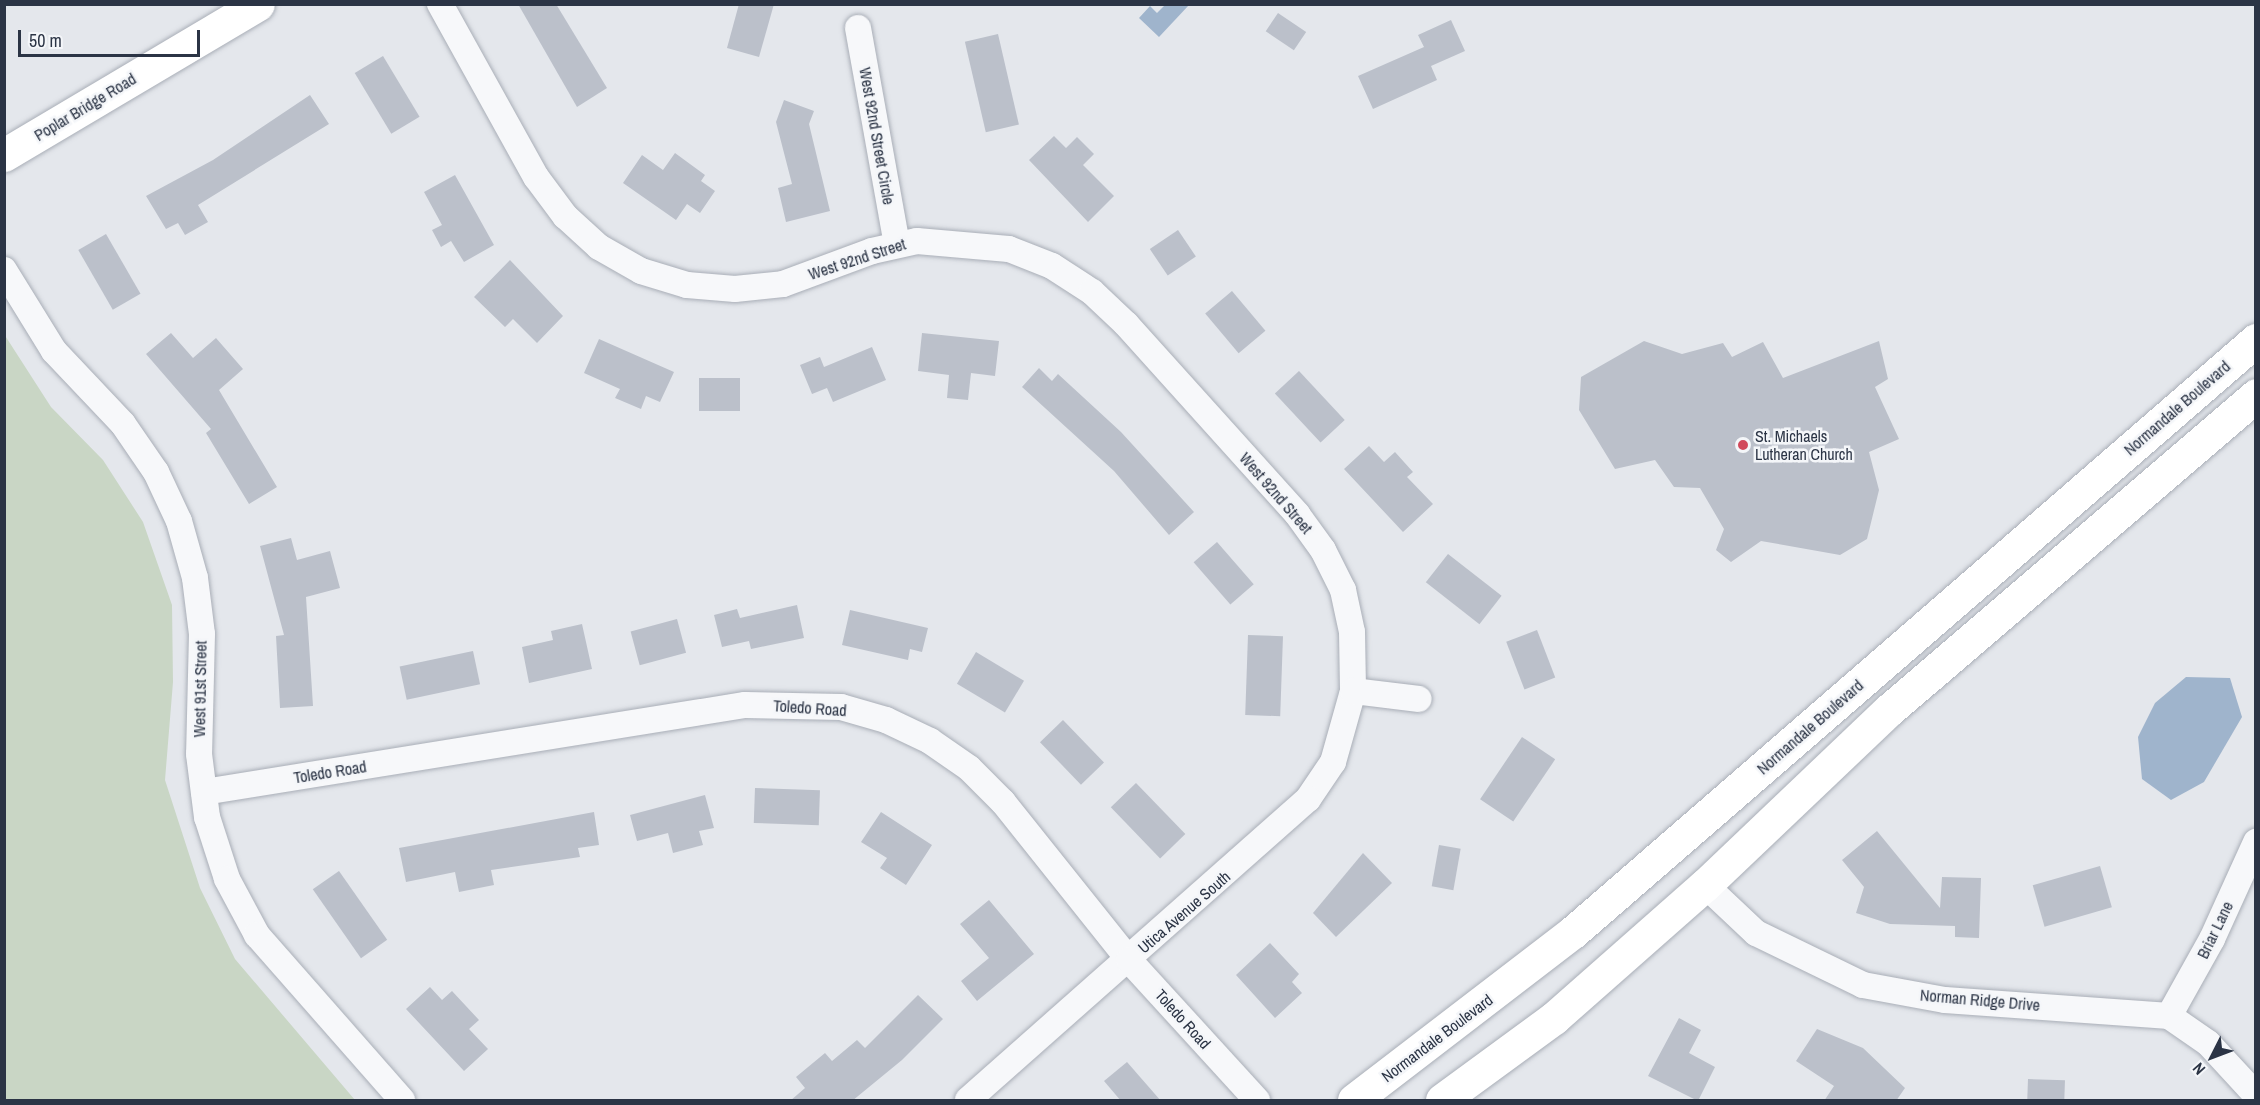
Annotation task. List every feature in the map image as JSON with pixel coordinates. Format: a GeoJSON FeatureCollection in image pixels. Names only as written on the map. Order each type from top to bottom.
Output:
{"type":"FeatureCollection","features":[{"type":"Feature","properties":{"kind":"main road","name":"Poplar Bridge Road"},"geometry":{"type":"LineString","coordinates":[[4,155],[253,6]]}},
{"type":"Feature","properties":{"kind":"main road","name":"Normandale Boulevard"},"geometry":{"type":"LineString","coordinates":[[1354,1101],[1573,932],[2256,340]]}},
{"type":"Feature","properties":{"kind":"main road"},"geometry":{"type":"LineString","coordinates":[[1442,1101],[1554,1018],[1705,885],[1889,710],[2256,395]]}},
{"type":"Feature","properties":{"kind":"street","name":"West 92nd Street"},"geometry":{"type":"LineString","coordinates":[[440,4],[536,177],[565,216],[599,247],[641,271],[687,285],[735,290],[783,284],[897,244],[964,242],[1009,249],[1052,266],[1092,292],[1126,324],[1297,514],[1323,549],[1343,590],[1352,632],[1353,691]]}},
{"type":"Feature","properties":{"kind":"street","name":"West 92nd Street Circle"},"geometry":{"type":"LineString","coordinates":[[858,28],[897,244]]}},
{"type":"Feature","properties":{"kind":"street","name":"West 91st Street"},"geometry":{"type":"LineString","coordinates":[[4,270],[54,351],[123,424],[156,472],[179,521],[195,578],[202,634],[199,754],[204,792],[227,879],[257,935],[402,1101]]}},
{"type":"Feature","properties":{"kind":"street"},"geometry":{"type":"LineString","coordinates":[[1353,691],[1419,699]]}},
{"type":"Feature","properties":{"kind":"street","name":"Utica Avenue South"},"geometry":{"type":"LineString","coordinates":[[968,1101],[1308,799],[1333,762],[1353,691]]}},
{"type":"Feature","properties":{"kind":"street","name":"Toledo Road"},"geometry":{"type":"LineString","coordinates":[[204,792],[745,705],[841,707],[886,720],[930,741],[969,768],[1004,802],[1129,960],[1257,1101]]}},
{"type":"Feature","properties":{"kind":"street","name":"Briar Lane"},"geometry":{"type":"LineString","coordinates":[[2169,1016],[2212,939],[2256,842]]}},
{"type":"Feature","properties":{"kind":"street","name":"Norman Ridge Drive"},"geometry":{"type":"LineString","coordinates":[[1705,885],[1756,933],[1863,985],[1945,1000],[2169,1016]]}},
{"type":"Feature","properties":{"kind":"street"},"geometry":{"type":"LineString","coordinates":[[2169,1016],[2208,1043],[2256,1095]]}},
{"type":"Feature","properties":{"kind":"green space"},"geometry":{"type":"Polygon","coordinates":[[[4,334],[51,407],[103,460],[143,522],[172,605],[173,682],[165,780],[200,888],[235,959],[355,1100],[5,1100],[4,334]]]}},
{"type":"Feature","properties":{"kind":"water"},"geometry":{"type":"Polygon","coordinates":[[[1165,5],[1189,5],[1159,37],[1139,18],[1150,6],[1157,13],[1165,5]]]}},
{"type":"Feature","properties":{"kind":"water"},"geometry":{"type":"Polygon","coordinates":[[[2186,677],[2230,678],[2242,717],[2204,782],[2171,800],[2142,779],[2138,737],[2155,703],[2186,677]]]}},
{"type":"Feature","properties":{"kind":"building"},"geometry":{"type":"Polygon","coordinates":[[[518,4],[556,4],[607,88],[577,107],[518,4]]]}},
{"type":"Feature","properties":{"kind":"building"},"geometry":{"type":"Polygon","coordinates":[[[739,4],[774,4],[759,57],[727,48],[739,4]]]}},
{"type":"Feature","properties":{"kind":"building"},"geometry":{"type":"Polygon","coordinates":[[[1278,13],[1306,32],[1294,50],[1266,31],[1278,13]]]}},
{"type":"Feature","properties":{"kind":"building"},"geometry":{"type":"Polygon","coordinates":[[[1451,20],[1465,51],[1431,66],[1437,80],[1373,109],[1358,76],[1424,47],[1418,35],[1451,20]]]}},
{"type":"Feature","properties":{"kind":"building"},"geometry":{"type":"Polygon","coordinates":[[[998,34],[1019,125],[986,132],[965,42],[998,34]]]}},
{"type":"Feature","properties":{"kind":"building"},"geometry":{"type":"Polygon","coordinates":[[[383,56],[420,117],[391,134],[355,73],[383,56]]]}},
{"type":"Feature","properties":{"kind":"building"},"geometry":{"type":"Polygon","coordinates":[[[310,95],[329,124],[198,205],[208,222],[185,235],[178,223],[166,229],[146,196],[213,160],[310,95]]]}},
{"type":"Feature","properties":{"kind":"building"},"geometry":{"type":"Polygon","coordinates":[[[784,100],[814,111],[809,124],[830,211],[786,222],[778,188],[792,184],[776,122],[784,100]]]}},
{"type":"Feature","properties":{"kind":"building"},"geometry":{"type":"Polygon","coordinates":[[[1054,136],[1066,148],[1077,137],[1094,154],[1083,165],[1114,196],[1088,222],[1029,160],[1054,136]]]}},
{"type":"Feature","properties":{"kind":"building"},"geometry":{"type":"Polygon","coordinates":[[[675,153],[705,175],[701,181],[715,191],[700,213],[687,204],[676,220],[623,183],[642,155],[663,170],[675,153]]]}},
{"type":"Feature","properties":{"kind":"building"},"geometry":{"type":"Polygon","coordinates":[[[455,175],[494,245],[464,262],[451,241],[441,247],[432,230],[442,225],[424,192],[455,175]]]}},
{"type":"Feature","properties":{"kind":"building"},"geometry":{"type":"Polygon","coordinates":[[[1178,230],[1196,257],[1168,276],[1150,249],[1178,230]]]}},
{"type":"Feature","properties":{"kind":"building"},"geometry":{"type":"Polygon","coordinates":[[[106,234],[140,294],[113,310],[78,250],[106,234]]]}},
{"type":"Feature","properties":{"kind":"building"},"geometry":{"type":"Polygon","coordinates":[[[510,260],[563,316],[537,343],[513,319],[505,327],[474,297],[510,260]]]}},
{"type":"Feature","properties":{"kind":"building"},"geometry":{"type":"Polygon","coordinates":[[[1232,291],[1265,331],[1239,353],[1205,313],[1232,291]]]}},
{"type":"Feature","properties":{"kind":"building"},"geometry":{"type":"Polygon","coordinates":[[[171,333],[193,358],[216,338],[243,369],[219,390],[277,487],[249,504],[206,433],[211,429],[146,354],[171,333]]]}},
{"type":"Feature","properties":{"kind":"building"},"geometry":{"type":"Polygon","coordinates":[[[922,333],[999,341],[995,376],[971,373],[968,400],[947,398],[949,375],[918,371],[922,333]]]}},
{"type":"Feature","properties":{"kind":"building"},"geometry":{"type":"Polygon","coordinates":[[[599,339],[674,372],[660,402],[646,396],[641,409],[615,398],[620,389],[584,373],[599,339]]]}},
{"type":"Feature","properties":{"kind":"building","name":"St. Michaels Lutheran Church"},"geometry":{"type":"Polygon","coordinates":[[[1644,341],[1682,354],[1723,343],[1732,357],[1763,342],[1783,378],[1879,341],[1888,379],[1875,387],[1899,439],[1869,452],[1879,490],[1867,539],[1840,555],[1761,541],[1731,562],[1716,550],[1724,529],[1700,488],[1674,487],[1655,460],[1615,469],[1579,410],[1581,377],[1644,341]]]}},
{"type":"Feature","properties":{"kind":"building"},"geometry":{"type":"Polygon","coordinates":[[[872,347],[886,380],[833,402],[827,388],[812,394],[800,365],[820,357],[824,367],[872,347]]]}},
{"type":"Feature","properties":{"kind":"building"},"geometry":{"type":"Polygon","coordinates":[[[1039,368],[1052,381],[1058,374],[1121,432],[1194,512],[1169,535],[1114,471],[1022,387],[1039,368]]]}},
{"type":"Feature","properties":{"kind":"building"},"geometry":{"type":"Polygon","coordinates":[[[1299,371],[1345,420],[1321,443],[1275,394],[1299,371]]]}},
{"type":"Feature","properties":{"kind":"building"},"geometry":{"type":"Polygon","coordinates":[[[699,378],[740,378],[740,411],[699,411],[699,378]]]}},
{"type":"Feature","properties":{"kind":"building"},"geometry":{"type":"Polygon","coordinates":[[[1369,446],[1384,462],[1395,452],[1413,472],[1407,477],[1433,504],[1403,532],[1344,469],[1369,446]]]}},
{"type":"Feature","properties":{"kind":"building"},"geometry":{"type":"Polygon","coordinates":[[[291,538],[297,560],[330,551],[340,588],[306,597],[313,706],[280,708],[276,636],[284,635],[260,546],[291,538]]]}},
{"type":"Feature","properties":{"kind":"building"},"geometry":{"type":"Polygon","coordinates":[[[1217,542],[1254,584],[1230,605],[1194,562],[1217,542]]]}},
{"type":"Feature","properties":{"kind":"building"},"geometry":{"type":"Polygon","coordinates":[[[1448,554],[1502,596],[1479,624],[1426,582],[1448,554]]]}},
{"type":"Feature","properties":{"kind":"building"},"geometry":{"type":"Polygon","coordinates":[[[797,605],[804,638],[751,649],[749,641],[722,647],[714,615],[737,609],[740,618],[797,605]]]}},
{"type":"Feature","properties":{"kind":"building"},"geometry":{"type":"Polygon","coordinates":[[[850,610],[928,628],[922,652],[910,649],[908,660],[842,645],[850,610]]]}},
{"type":"Feature","properties":{"kind":"building"},"geometry":{"type":"Polygon","coordinates":[[[677,619],[686,653],[640,665],[631,631],[677,619]]]}},
{"type":"Feature","properties":{"kind":"building"},"geometry":{"type":"Polygon","coordinates":[[[582,624],[592,669],[529,683],[522,647],[553,640],[551,631],[582,624]]]}},
{"type":"Feature","properties":{"kind":"building"},"geometry":{"type":"Polygon","coordinates":[[[1537,630],[1555,678],[1524,689],[1506,642],[1537,630]]]}},
{"type":"Feature","properties":{"kind":"building"},"geometry":{"type":"Polygon","coordinates":[[[1248,635],[1283,636],[1280,716],[1245,715],[1248,635]]]}},
{"type":"Feature","properties":{"kind":"building"},"geometry":{"type":"Polygon","coordinates":[[[473,651],[480,684],[407,700],[400,667],[473,651]]]}},
{"type":"Feature","properties":{"kind":"building"},"geometry":{"type":"Polygon","coordinates":[[[976,652],[1024,681],[1005,713],[957,684],[976,652]]]}},
{"type":"Feature","properties":{"kind":"building"},"geometry":{"type":"Polygon","coordinates":[[[1063,720],[1104,762],[1081,785],[1040,742],[1063,720]]]}},
{"type":"Feature","properties":{"kind":"building"},"geometry":{"type":"Polygon","coordinates":[[[1522,737],[1555,759],[1513,822],[1480,799],[1522,737]]]}},
{"type":"Feature","properties":{"kind":"building"},"geometry":{"type":"Polygon","coordinates":[[[1136,783],[1185,834],[1160,858],[1111,807],[1136,783]]]}},
{"type":"Feature","properties":{"kind":"building"},"geometry":{"type":"Polygon","coordinates":[[[755,788],[820,790],[819,825],[754,823],[755,788]]]}},
{"type":"Feature","properties":{"kind":"building"},"geometry":{"type":"Polygon","coordinates":[[[705,795],[714,828],[699,831],[703,845],[673,853],[668,833],[637,841],[630,815],[705,795]]]}},
{"type":"Feature","properties":{"kind":"building"},"geometry":{"type":"Polygon","coordinates":[[[594,812],[599,845],[578,848],[580,857],[491,870],[494,885],[459,892],[455,872],[406,882],[399,848],[594,812]]]}},
{"type":"Feature","properties":{"kind":"building"},"geometry":{"type":"Polygon","coordinates":[[[881,812],[932,845],[906,885],[880,868],[887,858],[861,842],[881,812]]]}},
{"type":"Feature","properties":{"kind":"building"},"geometry":{"type":"Polygon","coordinates":[[[1877,831],[1940,908],[1942,877],[1981,878],[1979,938],[1955,937],[1955,926],[1890,924],[1856,913],[1864,887],[1842,860],[1877,831]]]}},
{"type":"Feature","properties":{"kind":"building"},"geometry":{"type":"Polygon","coordinates":[[[1439,845],[1461,849],[1453,890],[1432,886],[1439,845]]]}},
{"type":"Feature","properties":{"kind":"building"},"geometry":{"type":"Polygon","coordinates":[[[1363,853],[1392,883],[1336,937],[1313,913],[1363,853]]]}},
{"type":"Feature","properties":{"kind":"building"},"geometry":{"type":"Polygon","coordinates":[[[2100,866],[2112,907],[2045,927],[2033,885],[2100,866]]]}},
{"type":"Feature","properties":{"kind":"building"},"geometry":{"type":"Polygon","coordinates":[[[339,871],[387,940],[361,958],[313,889],[339,871]]]}},
{"type":"Feature","properties":{"kind":"building"},"geometry":{"type":"Polygon","coordinates":[[[989,900],[1034,954],[977,1001],[961,981],[989,958],[960,924],[989,900]]]}},
{"type":"Feature","properties":{"kind":"building"},"geometry":{"type":"Polygon","coordinates":[[[1270,943],[1299,974],[1292,982],[1302,993],[1275,1018],[1236,975],[1270,943]]]}},
{"type":"Feature","properties":{"kind":"building"},"geometry":{"type":"Polygon","coordinates":[[[430,987],[442,1000],[452,991],[479,1020],[469,1029],[488,1049],[464,1071],[406,1009],[430,987]]]}},
{"type":"Feature","properties":{"kind":"building"},"geometry":{"type":"Polygon","coordinates":[[[918,995],[943,1019],[902,1060],[852,1101],[790,1101],[805,1088],[796,1077],[825,1053],[832,1061],[857,1040],[865,1048],[918,995]]]}},
{"type":"Feature","properties":{"kind":"building"},"geometry":{"type":"Polygon","coordinates":[[[1679,1018],[1701,1030],[1689,1053],[1715,1067],[1698,1101],[1648,1076],[1679,1018]]]}},
{"type":"Feature","properties":{"kind":"building"},"geometry":{"type":"Polygon","coordinates":[[[1817,1029],[1863,1048],[1905,1088],[1896,1101],[1824,1101],[1834,1086],[1796,1061],[1817,1029]]]}},
{"type":"Feature","properties":{"kind":"building"},"geometry":{"type":"Polygon","coordinates":[[[1127,1062],[1161,1101],[1121,1101],[1104,1081],[1127,1062]]]}},
{"type":"Feature","properties":{"kind":"building"},"geometry":{"type":"Polygon","coordinates":[[[2028,1079],[2065,1080],[2064,1100],[2027,1100],[2028,1079]]]}},
{"type":"Feature","properties":{"kind":"place","name":"St. Michaels Lutheran Church"},"geometry":{"type":"Point","coordinates":[1743,445]}}]}
